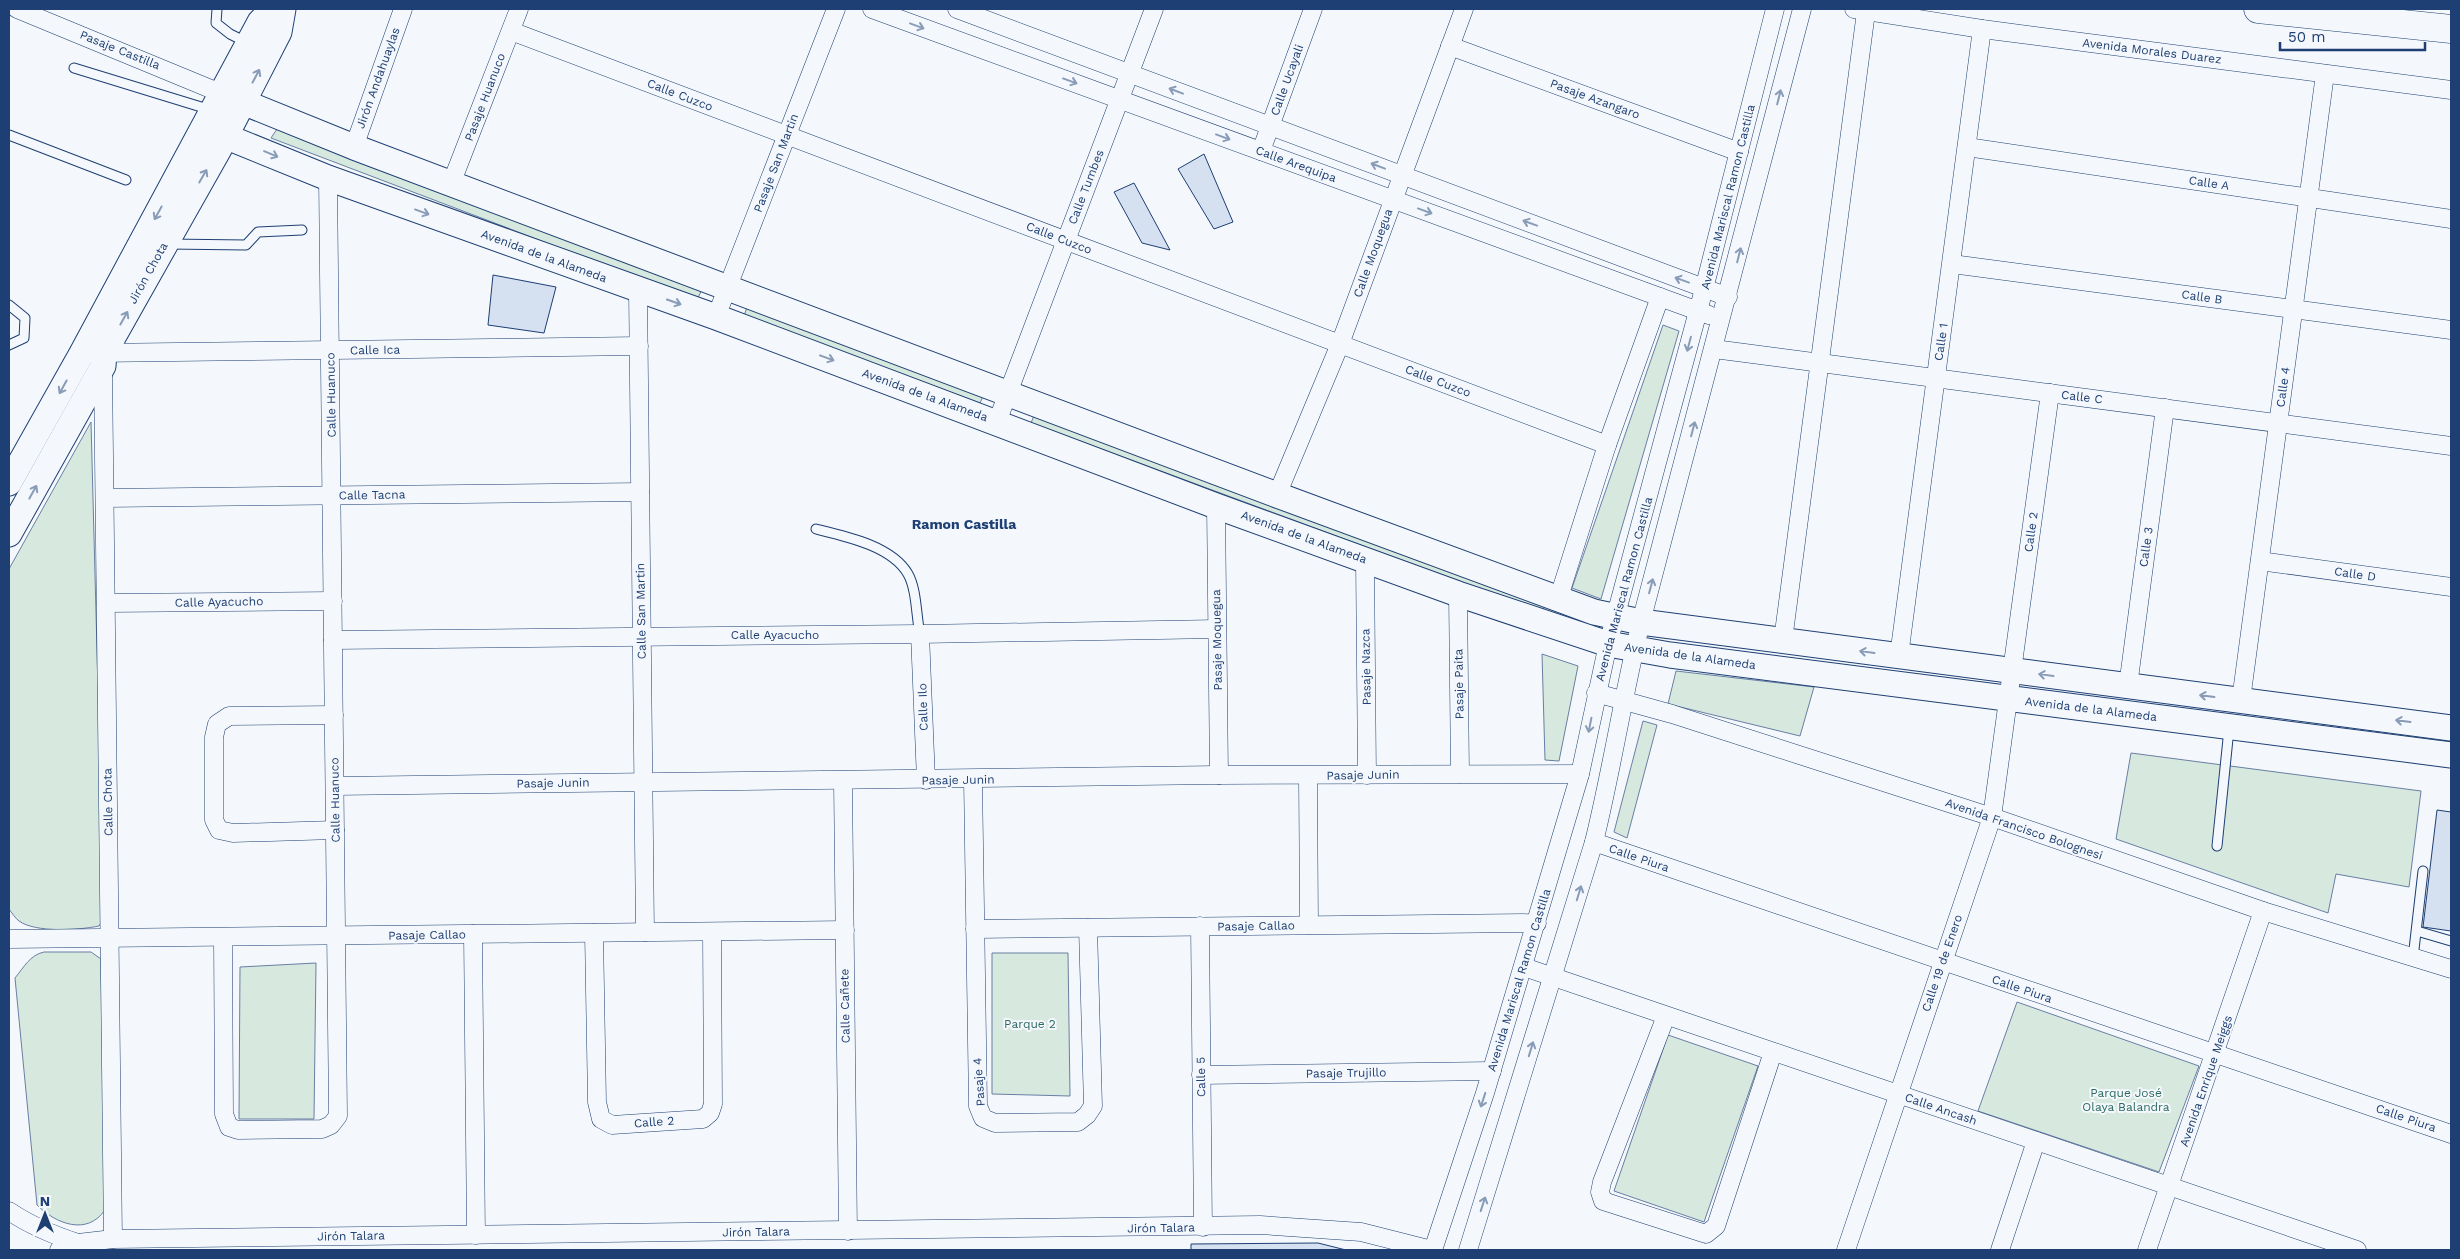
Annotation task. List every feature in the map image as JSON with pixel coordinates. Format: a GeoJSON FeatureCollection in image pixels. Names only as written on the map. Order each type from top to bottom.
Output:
{"type":"FeatureCollection","features":[{"type":"Feature","properties":{"kind":"highway"},"geometry":{"type":"LineString","coordinates":[[2258,9],[2451,30]]}},
{"type":"Feature","properties":{"kind":"street","name":"Pasaje Castilla"},"geometry":{"type":"LineString","coordinates":[[17,9],[48,14],[222,114]]}},
{"type":"Feature","properties":{"kind":"street","name":"Jirón Chota"},"geometry":{"type":"LineString","coordinates":[[9,483],[96,357],[164,244],[222,114],[249,43],[260,22],[272,9]]}},
{"type":"Feature","properties":{"kind":"street","name":"Jirón Chota"},"geometry":{"type":"LineString","coordinates":[[9,534],[96,357],[222,114],[279,32],[283,9]]}},
{"type":"Feature","properties":{"kind":"street","name":"Jirón Andahuaylas"},"geometry":{"type":"LineString","coordinates":[[354,147],[403,9]]}},
{"type":"Feature","properties":{"kind":"street","name":"Pasaje Huanuco"},"geometry":{"type":"LineString","coordinates":[[451,184],[519,9]]}},
{"type":"Feature","properties":{"kind":"street","name":"Pasaje San Martin"},"geometry":{"type":"LineString","coordinates":[[716,317],[836,9]]}},
{"type":"Feature","properties":{"kind":"street","name":"Calle Arequipa"},"geometry":{"type":"LineString","coordinates":[[872,9],[1722,319]]}},
{"type":"Feature","properties":{"kind":"street"},"geometry":{"type":"LineString","coordinates":[[957,9],[1728,297]]}},
{"type":"Feature","properties":{"kind":"street","name":"Calle Tumbes"},"geometry":{"type":"LineString","coordinates":[[997,422],[1154,9]]}},
{"type":"Feature","properties":{"kind":"street","name":"Calle Ucayali"},"geometry":{"type":"LineString","coordinates":[[1261,151],[1313,9]]}},
{"type":"Feature","properties":{"kind":"street","name":"Calle Moquegua"},"geometry":{"type":"LineString","coordinates":[[1277,495],[1340,344],[1464,9]]}},
{"type":"Feature","properties":{"kind":"street","name":"Avenida Mariscal Ramon Castilla"},"geometry":{"type":"LineString","coordinates":[[1432,1250],[1492,1072],[1580,774],[1608,644],[1704,289],[1775,9]]}},
{"type":"Feature","properties":{"kind":"street","name":"Avenida Mariscal Ramon Castilla"},"geometry":{"type":"LineString","coordinates":[[1468,1250],[1594,842],[1611,776],[1634,650],[1802,9]]}},
{"type":"Feature","properties":{"kind":"street"},"geometry":{"type":"LineString","coordinates":[[1783,640],[1820,363],[1860,10]]}},
{"type":"Feature","properties":{"kind":"street","name":"Avenida Morales Duarez"},"geometry":{"type":"LineString","coordinates":[[1860,10],[1982,29],[2451,90]]}},
{"type":"Feature","properties":{"kind":"street","name":"Calle 1"},"geometry":{"type":"LineString","coordinates":[[1899,656],[1982,29]]}},
{"type":"Feature","properties":{"kind":"street","name":"Calle Cuzco"},"geometry":{"type":"LineString","coordinates":[[511,31],[1608,445]]}},
{"type":"Feature","properties":{"kind":"street","name":"Pasaje Azangaro"},"geometry":{"type":"LineString","coordinates":[[1450,46],[1739,152]]}},
{"type":"Feature","properties":{"kind":"street","name":"Calle 4"},"geometry":{"type":"LineString","coordinates":[[2241,700],[2325,74]]}},
{"type":"Feature","properties":{"kind":"street"},"geometry":{"type":"LineString","coordinates":[[222,114],[354,147],[1558,600],[1615,617],[1641,622],[2451,728]]}},
{"type":"Feature","properties":{"kind":"street","name":"Avenida de la Alameda"},"geometry":{"type":"LineString","coordinates":[[222,114],[328,178],[716,317],[1216,506],[1458,594],[1608,644],[1634,650],[2451,755]]}},
{"type":"Feature","properties":{"kind":"street","name":"Calle A"},"geometry":{"type":"LineString","coordinates":[[1967,147],[2451,219]]}},
{"type":"Feature","properties":{"kind":"street","name":"Calle Huanuco"},"geometry":{"type":"LineString","coordinates":[[223,937],[224,1114],[229,1127],[238,1130],[322,1129],[332,1125],[338,1116],[328,178]]}},
{"type":"Feature","properties":{"kind":"street","name":"Calle B"},"geometry":{"type":"LineString","coordinates":[[1952,264],[2451,330]]}},
{"type":"Feature","properties":{"kind":"street","name":"Calle San Martin"},"geometry":{"type":"LineString","coordinates":[[638,290],[645,932]]}},
{"type":"Feature","properties":{"kind":"street"},"geometry":{"type":"LineString","coordinates":[[1558,600],[1608,445],[1660,297]]}},
{"type":"Feature","properties":{"kind":"street","name":"Calle Ica"},"geometry":{"type":"LineString","coordinates":[[96,357],[330,350],[638,346]]}},
{"type":"Feature","properties":{"kind":"street","name":"Calle C"},"geometry":{"type":"LineString","coordinates":[[1714,349],[2451,446]]}},
{"type":"Feature","properties":{"kind":"street","name":"Calle Chota"},"geometry":{"type":"LineString","coordinates":[[96,357],[105,498],[112,1239]]}},
{"type":"Feature","properties":{"kind":"street","name":"Calle 2"},"geometry":{"type":"LineString","coordinates":[[2013,671],[2050,393]]}},
{"type":"Feature","properties":{"kind":"street","name":"Calle 3"},"geometry":{"type":"LineString","coordinates":[[2128,686],[2165,408]]}},
{"type":"Feature","properties":{"kind":"street","name":"Calle Tacna"},"geometry":{"type":"LineString","coordinates":[[105,498],[640,492]]}},
{"type":"Feature","properties":{"kind":"street","name":"Pasaje Moquegua"},"geometry":{"type":"LineString","coordinates":[[1216,506],[1219,775]]}},
{"type":"Feature","properties":{"kind":"street","name":"Pasaje Nazca"},"geometry":{"type":"LineString","coordinates":[[1365,560],[1367,775]]}},
{"type":"Feature","properties":{"kind":"street","name":"Calle D"},"geometry":{"type":"LineString","coordinates":[[2260,561],[2451,586]]}},
{"type":"Feature","properties":{"kind":"street","name":"Pasaje Paita"},"geometry":{"type":"LineString","coordinates":[[1458,594],[1460,774]]}},
{"type":"Feature","properties":{"kind":"street","name":"Calle Ayacucho"},"geometry":{"type":"LineString","coordinates":[[106,603],[333,601]]}},
{"type":"Feature","properties":{"kind":"street","name":"Calle Ayacucho"},"geometry":{"type":"LineString","coordinates":[[333,640],[920,634],[1217,628]]}},
{"type":"Feature","properties":{"kind":"street","name":"Calle Ilo"},"geometry":{"type":"LineString","coordinates":[[920,634],[926,780]]}},
{"type":"Feature","properties":{"kind":"street","name":"Calle 19 de Enero"},"geometry":{"type":"LineString","coordinates":[[1846,1250],[1897,1094],[1992,817],[2013,671]]}},
{"type":"Feature","properties":{"kind":"street","name":"Avenida Francisco Bolognesi"},"geometry":{"type":"LineString","coordinates":[[1596,693],[1624,699],[1992,817],[2263,911],[2451,969]]}},
{"type":"Feature","properties":{"kind":"street"},"geometry":{"type":"LineString","coordinates":[[334,715],[229,716],[217,724],[214,737],[214,820],[219,830],[233,833],[335,830]]}},
{"type":"Feature","properties":{"kind":"street","name":"Pasaje Junin"},"geometry":{"type":"LineString","coordinates":[[335,786],[1219,775],[1580,774]]}},
{"type":"Feature","properties":{"kind":"street"},"geometry":{"type":"LineString","coordinates":[[1308,776],[1309,926]]}},
{"type":"Feature","properties":{"kind":"street","name":"Pasaje 4"},"geometry":{"type":"LineString","coordinates":[[973,779],[978,1106],[983,1118],[995,1123],[1078,1122],[1088,1115],[1093,1106],[1088,928]]}},
{"type":"Feature","properties":{"kind":"street","name":"Calle Cañete"},"geometry":{"type":"LineString","coordinates":[[843,781],[848,1231]]}},
{"type":"Feature","properties":{"kind":"street","name":"Calle Piura"},"geometry":{"type":"LineString","coordinates":[[1594,842],[2451,1134]]}},
{"type":"Feature","properties":{"kind":"street","name":"Avenida Enrique Meiggs"},"geometry":{"type":"LineString","coordinates":[[2147,1250],[2216,1054],[2263,911]]}},
{"type":"Feature","properties":{"kind":"street","name":"Pasaje Callao"},"geometry":{"type":"LineString","coordinates":[[975,929],[1537,923]]}},
{"type":"Feature","properties":{"kind":"street","name":"Calle 5"},"geometry":{"type":"LineString","coordinates":[[1200,926],[1203,1228]]}},
{"type":"Feature","properties":{"kind":"street","name":"Pasaje Callao"},"geometry":{"type":"LineString","coordinates":[[9,939],[844,930]]}},
{"type":"Feature","properties":{"kind":"street","name":"Calle 2"},"geometry":{"type":"LineString","coordinates":[[594,933],[596,1102],[601,1119],[612,1125],[703,1119],[710,1113],[713,1104],[712,932]]}},
{"type":"Feature","properties":{"kind":"street"},"geometry":{"type":"LineString","coordinates":[[473,934],[476,1235]]}},
{"type":"Feature","properties":{"kind":"street","name":"Calle Ancash"},"geometry":{"type":"LineString","coordinates":[[1524,967],[2357,1250]]}},
{"type":"Feature","properties":{"kind":"street"},"geometry":{"type":"LineString","coordinates":[[1666,1016],[1602,1182],[1600,1192],[1603,1201],[1706,1234],[1711,1231],[1716,1226],[1773,1052]]}},
{"type":"Feature","properties":{"kind":"street","name":"Pasaje Trujillo"},"geometry":{"type":"LineString","coordinates":[[1201,1075],[1492,1072]]}},
{"type":"Feature","properties":{"kind":"street"},"geometry":{"type":"LineString","coordinates":[[2000,1250],[2036,1141]]}},
{"type":"Feature","properties":{"kind":"street","name":"Jirón Talara"},"geometry":{"type":"LineString","coordinates":[[9,1211],[46,1232],[78,1243]]}},
{"type":"Feature","properties":{"kind":"street","name":"Jirón Talara"},"geometry":{"type":"LineString","coordinates":[[59,1250],[78,1243],[112,1239],[1203,1228],[1260,1225],[1361,1232],[1432,1250]]}},
{"type":"Feature","properties":{"kind":"lane"},"geometry":{"type":"LineString","coordinates":[[217,9],[216,23],[230,34],[249,43]]}},
{"type":"Feature","properties":{"kind":"lane"},"geometry":{"type":"LineString","coordinates":[[74,68],[222,114]]}},
{"type":"Feature","properties":{"kind":"lane"},"geometry":{"type":"LineString","coordinates":[[9,135],[126,180]]}},
{"type":"Feature","properties":{"kind":"lane"},"geometry":{"type":"LineString","coordinates":[[164,244],[246,245],[258,232],[302,230]]}},
{"type":"Feature","properties":{"kind":"lane"},"geometry":{"type":"LineString","coordinates":[[9,305],[25,318],[24,338],[9,345]]}},
{"type":"Feature","properties":{"kind":"lane"},"geometry":{"type":"LineString","coordinates":[[816,529],[861,541],[898,561],[909,575],[920,634]]}},
{"type":"Feature","properties":{"kind":"lane"},"geometry":{"type":"LineString","coordinates":[[2217,846],[2229,726]]}},
{"type":"Feature","properties":{"kind":"lane"},"geometry":{"type":"LineString","coordinates":[[2413,958],[2424,870]]}},
{"type":"Feature","properties":{"kind":"lane"},"geometry":{"type":"LineString","coordinates":[[2416,931],[2451,940]]}},
{"type":"Feature","properties":{"kind":"green space"},"geometry":{"type":"Polygon","coordinates":[[[277,129],[705,283],[697,300],[271,138],[277,129]]]}},
{"type":"Feature","properties":{"kind":"green space"},"geometry":{"type":"Polygon","coordinates":[[[749,301],[987,388],[980,403],[744,316],[749,301]]]}},
{"type":"Feature","properties":{"kind":"green space"},"geometry":{"type":"Polygon","coordinates":[[[1663,325],[1679,331],[1601,599],[1572,588],[1663,325]]]}},
{"type":"Feature","properties":{"kind":"green space"},"geometry":{"type":"Polygon","coordinates":[[[1037,408],[1549,598],[1542,612],[1031,423],[1037,408]]]}},
{"type":"Feature","properties":{"kind":"green space"},"geometry":{"type":"Polygon","coordinates":[[[91,422],[104,917],[99,926],[58,930],[26,925],[19,921],[9,909],[9,569],[91,422]]]}},
{"type":"Feature","properties":{"kind":"green space"},"geometry":{"type":"Polygon","coordinates":[[[1542,654],[1578,666],[1559,761],[1545,760],[1542,654]]]}},
{"type":"Feature","properties":{"kind":"green space"},"geometry":{"type":"Polygon","coordinates":[[[1676,671],[1814,687],[1800,736],[1668,704],[1676,671]]]}},
{"type":"Feature","properties":{"kind":"green space"},"geometry":{"type":"Polygon","coordinates":[[[1643,721],[1657,725],[1627,838],[1614,832],[1643,721]]]}},
{"type":"Feature","properties":{"kind":"green space"},"geometry":{"type":"Polygon","coordinates":[[[2131,753],[2421,791],[2409,887],[2336,874],[2328,913],[2116,839],[2131,753]]]}},
{"type":"Feature","properties":{"kind":"green space"},"geometry":{"type":"Polygon","coordinates":[[[44,952],[91,952],[101,959],[105,1210],[98,1218],[81,1225],[62,1222],[37,1205],[15,978],[31,959],[44,952]]]}},
{"type":"Feature","properties":{"kind":"green space","name":"Parque 2"},"geometry":{"type":"Polygon","coordinates":[[[992,953],[1068,953],[1070,1096],[992,1094],[992,953]]]}},
{"type":"Feature","properties":{"kind":"green space"},"geometry":{"type":"Polygon","coordinates":[[[316,963],[314,1119],[239,1119],[240,967],[316,963]]]}},
{"type":"Feature","properties":{"kind":"green space","name":"Parque José Olaya Balandra"},"geometry":{"type":"Polygon","coordinates":[[[2017,1002],[2199,1066],[2159,1172],[1978,1111],[2017,1002]]]}},
{"type":"Feature","properties":{"kind":"green space"},"geometry":{"type":"Polygon","coordinates":[[[1668,1035],[1758,1066],[1704,1222],[1614,1191],[1668,1035]]]}},
{"type":"Feature","properties":{"kind":"building"},"geometry":{"type":"Polygon","coordinates":[[[1204,154],[1233,222],[1214,229],[1178,169],[1204,154]]]}},
{"type":"Feature","properties":{"kind":"building"},"geometry":{"type":"Polygon","coordinates":[[[1134,183],[1170,250],[1142,243],[1114,192],[1134,183]]]}},
{"type":"Feature","properties":{"kind":"building"},"geometry":{"type":"Polygon","coordinates":[[[493,275],[556,287],[544,333],[488,325],[493,275]]]}},
{"type":"Feature","properties":{"kind":"building"},"geometry":{"type":"Polygon","coordinates":[[[2437,810],[2451,812],[2451,931],[2423,927],[2437,810]]]}},
{"type":"Feature","properties":{"kind":"building"},"geometry":{"type":"Polygon","coordinates":[[[1318,1243],[1346,1250],[1191,1250],[1191,1244],[1318,1243]]]}},
{"type":"Feature","properties":{"kind":"district","name":"Ramon Castilla"},"geometry":{"type":"Point","coordinates":[964,524]}}]}
